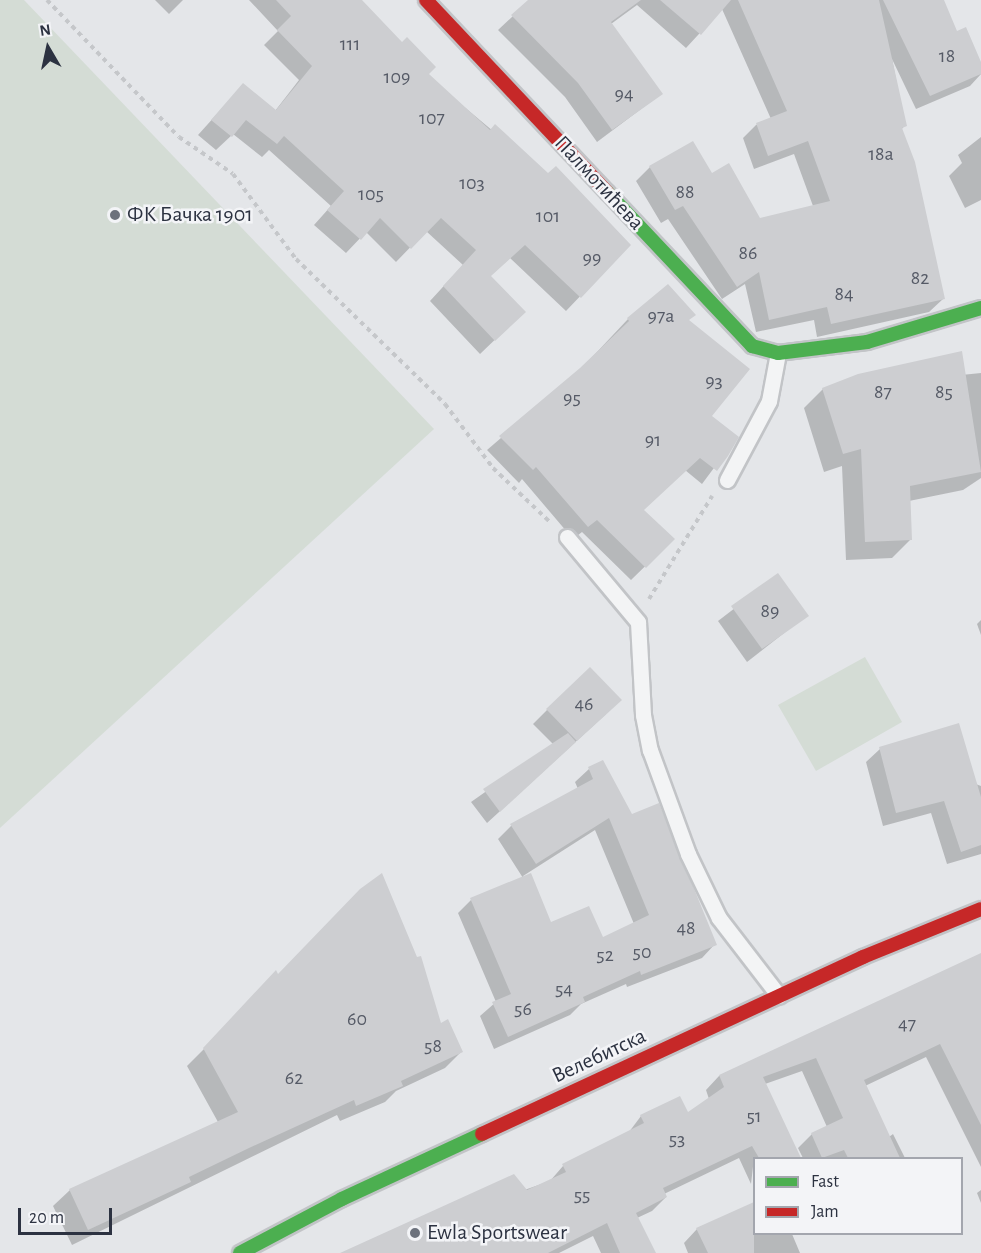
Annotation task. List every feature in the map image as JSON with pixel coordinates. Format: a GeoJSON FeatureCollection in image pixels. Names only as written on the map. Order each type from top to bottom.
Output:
{"type":"FeatureCollection","features":[{"type":"Feature","properties":{"kind":"street","name":"Палмотићева"},"geometry":{"type":"LineString","coordinates":[[426,0],[752,346],[778,353],[867,342],[981,308]]}},
{"type":"Feature","properties":{"kind":"street","name":"Велебитска"},"geometry":{"type":"LineString","coordinates":[[240,1253],[342,1199],[779,996],[981,909]]}},
{"type":"Feature","properties":{"kind":"lane"},"geometry":{"type":"LineString","coordinates":[[727,480],[769,401],[778,353]]}},
{"type":"Feature","properties":{"kind":"lane"},"geometry":{"type":"LineString","coordinates":[[567,537],[638,622],[643,715],[650,750],[688,854],[718,918],[779,996]]}},
{"type":"Feature","properties":{"kind":"path"},"geometry":{"type":"LineString","coordinates":[[46,0],[179,137],[232,174],[296,260],[388,345],[445,404],[493,468],[567,537]]}},
{"type":"Feature","properties":{"kind":"path"},"geometry":{"type":"LineString","coordinates":[[638,622],[656,583],[712,495],[727,480]]}},
{"type":"Feature","properties":{"kind":"shaded area","name":"ФК Бачка 1901"},"geometry":{"type":"Polygon","coordinates":[[[0,0],[24,0],[434,429],[0,828],[0,0]]]}},
{"type":"Feature","properties":{"kind":"shaded area"},"geometry":{"type":"Polygon","coordinates":[[[865,657],[902,722],[816,771],[778,705],[865,657]]]}},
{"type":"Feature","properties":{"kind":"building"},"geometry":{"type":"Polygon","coordinates":[[[276,0],[362,0],[402,42],[407,37],[436,67],[429,74],[490,130],[495,124],[548,173],[556,166],[631,245],[581,298],[525,245],[491,276],[526,312],[495,341],[443,286],[476,250],[441,218],[411,249],[380,218],[361,240],[327,210],[344,191],[284,136],[277,144],[246,120],[232,137],[211,120],[243,83],[276,110],[312,66],[277,30],[291,16],[276,0]]]}},
{"type":"Feature","properties":{"kind":"building"},"geometry":{"type":"Polygon","coordinates":[[[528,0],[641,0],[611,22],[663,94],[612,130],[578,83],[511,15],[528,0]]]}},
{"type":"Feature","properties":{"kind":"building"},"geometry":{"type":"Polygon","coordinates":[[[660,0],[731,0],[701,35],[660,0]]]}},
{"type":"Feature","properties":{"kind":"building"},"geometry":{"type":"Polygon","coordinates":[[[738,0],[879,0],[907,126],[902,128],[915,162],[945,299],[831,324],[827,307],[769,320],[759,272],[737,287],[683,206],[675,210],[649,166],[693,141],[712,173],[729,163],[760,218],[830,201],[808,141],[768,156],[756,123],[787,111],[738,0]]]}},
{"type":"Feature","properties":{"kind":"building"},"geometry":{"type":"Polygon","coordinates":[[[883,0],[944,0],[957,31],[966,27],[981,62],[981,74],[930,96],[883,0]]]}},
{"type":"Feature","properties":{"kind":"building"},"geometry":{"type":"Polygon","coordinates":[[[668,284],[696,315],[689,320],[750,369],[712,416],[739,437],[717,471],[700,458],[644,510],[675,539],[646,568],[597,520],[588,527],[536,467],[533,470],[499,436],[580,368],[629,321],[627,318],[668,284]]]}},
{"type":"Feature","properties":{"kind":"building"},"geometry":{"type":"Polygon","coordinates":[[[962,351],[981,472],[910,486],[912,540],[865,542],[861,449],[843,454],[822,388],[858,374],[962,351]]]}},
{"type":"Feature","properties":{"kind":"building"},"geometry":{"type":"Polygon","coordinates":[[[778,573],[809,616],[762,649],[731,606],[778,573]]]}},
{"type":"Feature","properties":{"kind":"building"},"geometry":{"type":"Polygon","coordinates":[[[590,667],[622,700],[577,741],[546,709],[590,667]]]}},
{"type":"Feature","properties":{"kind":"building"},"geometry":{"type":"Polygon","coordinates":[[[959,723],[981,797],[981,845],[961,852],[944,801],[896,813],[879,747],[959,723]]]}},
{"type":"Feature","properties":{"kind":"building"},"geometry":{"type":"Polygon","coordinates":[[[568,733],[576,742],[500,812],[483,789],[568,733]]]}},
{"type":"Feature","properties":{"kind":"building"},"geometry":{"type":"Polygon","coordinates":[[[603,760],[632,814],[659,803],[717,945],[641,975],[640,971],[583,997],[585,1002],[508,1037],[492,1002],[511,994],[470,898],[531,873],[551,922],[589,906],[603,937],[649,915],[609,818],[536,864],[510,824],[593,779],[588,767],[603,760]]]}},
{"type":"Feature","properties":{"kind":"building"},"geometry":{"type":"Polygon","coordinates":[[[382,873],[417,957],[421,956],[441,1023],[448,1019],[463,1052],[401,1081],[403,1086],[356,1106],[354,1100],[249,1148],[189,1177],[191,1182],[88,1230],[69,1189],[238,1112],[203,1048],[276,970],[278,974],[360,889],[382,873]]]}},
{"type":"Feature","properties":{"kind":"building"},"geometry":{"type":"Polygon","coordinates":[[[981,953],[981,1125],[940,1044],[864,1080],[900,1157],[848,1157],[844,1150],[822,1157],[811,1133],[843,1118],[816,1058],[763,1077],[801,1157],[758,1157],[752,1146],[663,1188],[667,1197],[636,1213],[656,1253],[620,1253],[607,1223],[548,1253],[340,1253],[514,1174],[527,1190],[566,1172],[562,1164],[644,1123],[640,1115],[680,1096],[688,1112],[724,1087],[719,1075],[981,953]]]}},
{"type":"Feature","properties":{"kind":"building"},"geometry":{"type":"Polygon","coordinates":[[[753,1202],[754,1253],[708,1253],[696,1228],[753,1202]]]}},
{"type":"Feature","properties":{"kind":"traffic: fast"},"geometry":{"type":"LineString","coordinates":[[607,192],[752,346],[778,353],[867,342],[981,308]]}},
{"type":"Feature","properties":{"kind":"traffic: fast"},"geometry":{"type":"LineString","coordinates":[[240,1253],[342,1199],[482,1134]]}},
{"type":"Feature","properties":{"kind":"traffic: jam"},"geometry":{"type":"LineString","coordinates":[[426,0],[607,192]]}},
{"type":"Feature","properties":{"kind":"traffic: jam"},"geometry":{"type":"LineString","coordinates":[[482,1134],[863,957],[981,909]]}},
{"type":"Feature","properties":{"kind":"place","name":"ФК Бачка 1901"},"geometry":{"type":"Point","coordinates":[115,215]}},
{"type":"Feature","properties":{"kind":"place","name":"Ewla Sportswear"},"geometry":{"type":"Point","coordinates":[415,1233]}}]}
